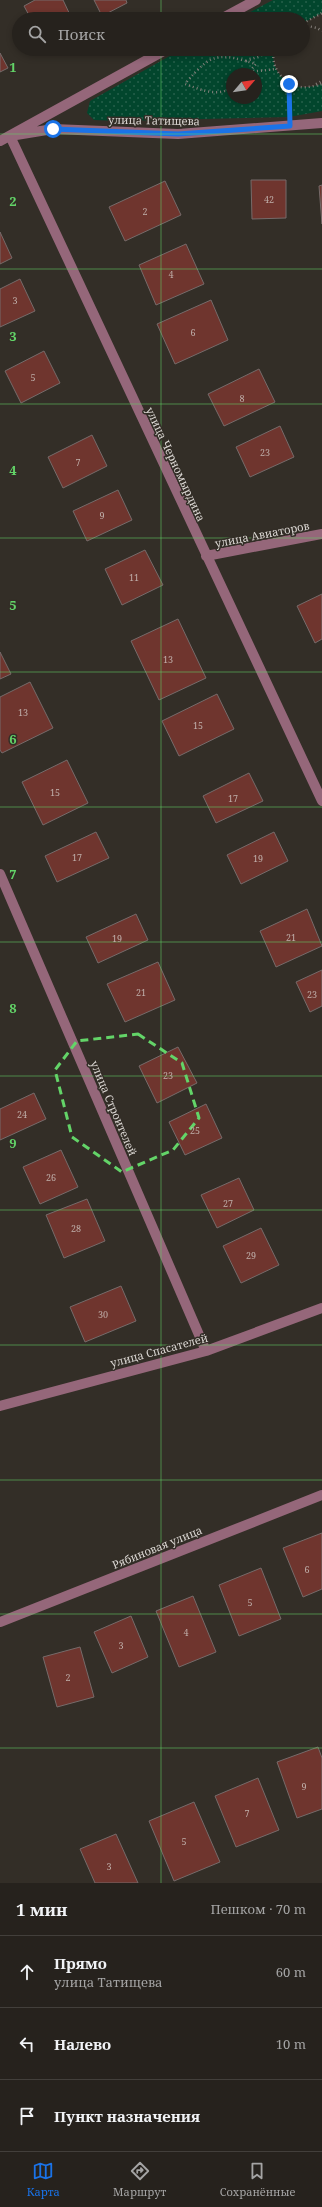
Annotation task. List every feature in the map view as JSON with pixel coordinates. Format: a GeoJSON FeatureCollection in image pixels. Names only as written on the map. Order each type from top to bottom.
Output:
{"type":"FeatureCollection","features":[{"type":"Feature","properties":{"kind":"street"},"geometry":{"type":"LineString","coordinates":[[234,12],[256,0]]}},
{"type":"Feature","properties":{"kind":"street","name":"улица Татищева"},"geometry":{"type":"LineString","coordinates":[[0,141],[154,56]]}},
{"type":"Feature","properties":{"kind":"street","name":"улица Татищева"},"geometry":{"type":"LineString","coordinates":[[10,136],[53,129],[178,134],[322,123]]}},
{"type":"Feature","properties":{"kind":"street","name":"улица Черномырдина"},"geometry":{"type":"LineString","coordinates":[[10,136],[322,801]]}},
{"type":"Feature","properties":{"kind":"street","name":"улица Авиаторов"},"geometry":{"type":"LineString","coordinates":[[206,556],[322,534]]}},
{"type":"Feature","properties":{"kind":"street","name":"улица Строителей"},"geometry":{"type":"LineString","coordinates":[[0,874],[206,1351]]}},
{"type":"Feature","properties":{"kind":"street","name":"улица Спасателей"},"geometry":{"type":"LineString","coordinates":[[0,1406],[206,1351],[322,1308]]}},
{"type":"Feature","properties":{"kind":"street","name":"Рябиновая улица"},"geometry":{"type":"LineString","coordinates":[[0,1622],[322,1495]]}},
{"type":"Feature","properties":{"kind":"path"},"geometry":{"type":"LineString","coordinates":[[310,20],[322,13]]}},
{"type":"Feature","properties":{"kind":"path"},"geometry":{"type":"LineString","coordinates":[[310,26],[322,31]]}},
{"type":"Feature","properties":{"kind":"path"},"geometry":{"type":"LineString","coordinates":[[226,91],[209,92],[185,84],[203,64],[218,56],[256,64],[252,68]]}},
{"type":"Feature","properties":{"kind":"path"},"geometry":{"type":"LineString","coordinates":[[246,61],[259,56]]}},
{"type":"Feature","properties":{"kind":"path"},"geometry":{"type":"LineString","coordinates":[[275,56],[276,69],[279,75],[289,84],[301,87],[314,86],[322,82]]}},
{"type":"Feature","properties":{"kind":"path"},"geometry":{"type":"LineString","coordinates":[[262,71],[276,69]]}},
{"type":"Feature","properties":{"kind":"path"},"geometry":{"type":"LineString","coordinates":[[289,84],[290,126]]}},
{"type":"Feature","properties":{"kind":"highlighted area"},"geometry":{"type":"Polygon","coordinates":[[[138,1034],[182,1063],[199,1118],[173,1150],[122,1172],[72,1137],[55,1070],[77,1041],[138,1034]]]}},
{"type":"Feature","properties":{"kind":"green space"},"geometry":{"type":"Polygon","coordinates":[[[273,0],[322,0],[322,13],[310,19],[310,12],[250,12],[273,0]]]}},
{"type":"Feature","properties":{"kind":"green space"},"geometry":{"type":"Polygon","coordinates":[[[170,56],[273,56],[276,68],[288,82],[300,87],[311,87],[322,84],[322,111],[289,117],[119,121],[94,120],[87,113],[90,101],[170,56]]]}},
{"type":"Feature","properties":{"kind":"building"},"geometry":{"type":"Polygon","coordinates":[[[35,0],[63,0],[69,12],[27,12],[24,6],[35,0]]]}},
{"type":"Feature","properties":{"kind":"building"},"geometry":{"type":"Polygon","coordinates":[[[94,0],[126,0],[127,3],[110,12],[100,12],[94,0]]]}},
{"type":"Feature","properties":{"kind":"building"},"geometry":{"type":"Polygon","coordinates":[[[0,53],[8,68],[0,72],[0,53]]]}},
{"type":"Feature","properties":{"kind":"building"},"geometry":{"type":"Polygon","coordinates":[[[251,180],[286,180],[286,218],[252,219],[251,180]]]}},
{"type":"Feature","properties":{"kind":"building"},"geometry":{"type":"Polygon","coordinates":[[[165,181],[181,215],[125,241],[109,207],[165,181]]]}},
{"type":"Feature","properties":{"kind":"building"},"geometry":{"type":"Polygon","coordinates":[[[322,185],[322,224],[319,186],[322,185]]]}},
{"type":"Feature","properties":{"kind":"building"},"geometry":{"type":"Polygon","coordinates":[[[0,232],[12,258],[0,264],[0,232]]]}},
{"type":"Feature","properties":{"kind":"building"},"geometry":{"type":"Polygon","coordinates":[[[186,244],[204,284],[156,305],[139,265],[186,244]]]}},
{"type":"Feature","properties":{"kind":"building"},"geometry":{"type":"Polygon","coordinates":[[[20,279],[35,311],[0,327],[0,289],[20,279]]]}},
{"type":"Feature","properties":{"kind":"building"},"geometry":{"type":"Polygon","coordinates":[[[211,300],[228,340],[175,364],[157,324],[211,300]]]}},
{"type":"Feature","properties":{"kind":"building"},"geometry":{"type":"Polygon","coordinates":[[[44,351],[60,383],[21,403],[5,371],[44,351]]]}},
{"type":"Feature","properties":{"kind":"building"},"geometry":{"type":"Polygon","coordinates":[[[259,369],[275,402],[224,426],[208,394],[259,369]]]}},
{"type":"Feature","properties":{"kind":"building"},"geometry":{"type":"Polygon","coordinates":[[[280,426],[294,457],[250,477],[236,447],[280,426]]]}},
{"type":"Feature","properties":{"kind":"building"},"geometry":{"type":"Polygon","coordinates":[[[92,435],[107,466],[63,488],[48,457],[92,435]]]}},
{"type":"Feature","properties":{"kind":"building"},"geometry":{"type":"Polygon","coordinates":[[[118,490],[132,520],[87,541],[73,511],[118,490]]]}},
{"type":"Feature","properties":{"kind":"building"},"geometry":{"type":"Polygon","coordinates":[[[145,550],[163,585],[122,605],[105,569],[145,550]]]}},
{"type":"Feature","properties":{"kind":"building"},"geometry":{"type":"Polygon","coordinates":[[[322,594],[322,639],[315,643],[297,606],[322,594]]]}},
{"type":"Feature","properties":{"kind":"building"},"geometry":{"type":"Polygon","coordinates":[[[178,619],[206,678],[159,700],[131,641],[178,619]]]}},
{"type":"Feature","properties":{"kind":"building"},"geometry":{"type":"Polygon","coordinates":[[[0,652],[11,674],[0,679],[0,652]]]}},
{"type":"Feature","properties":{"kind":"building"},"geometry":{"type":"Polygon","coordinates":[[[30,682],[53,728],[2,753],[0,750],[0,697],[30,682]]]}},
{"type":"Feature","properties":{"kind":"building"},"geometry":{"type":"Polygon","coordinates":[[[217,694],[234,729],[179,756],[162,721],[217,694]]]}},
{"type":"Feature","properties":{"kind":"building"},"geometry":{"type":"Polygon","coordinates":[[[67,760],[88,803],[43,825],[22,782],[67,760]]]}},
{"type":"Feature","properties":{"kind":"building"},"geometry":{"type":"Polygon","coordinates":[[[249,773],[263,801],[216,823],[203,796],[249,773]]]}},
{"type":"Feature","properties":{"kind":"building"},"geometry":{"type":"Polygon","coordinates":[[[96,832],[109,858],[57,882],[45,856],[96,832]]]}},
{"type":"Feature","properties":{"kind":"building"},"geometry":{"type":"Polygon","coordinates":[[[274,832],[288,861],[241,884],[227,855],[274,832]]]}},
{"type":"Feature","properties":{"kind":"building"},"geometry":{"type":"Polygon","coordinates":[[[307,909],[322,946],[276,967],[260,931],[307,909]]]}},
{"type":"Feature","properties":{"kind":"building"},"geometry":{"type":"Polygon","coordinates":[[[136,914],[148,940],[98,963],[86,937],[136,914]]]}},
{"type":"Feature","properties":{"kind":"building"},"geometry":{"type":"Polygon","coordinates":[[[158,962],[175,1000],[125,1022],[107,984],[158,962]]]}},
{"type":"Feature","properties":{"kind":"building"},"geometry":{"type":"Polygon","coordinates":[[[322,970],[322,1006],[310,1012],[296,982],[322,970]]]}},
{"type":"Feature","properties":{"kind":"building"},"geometry":{"type":"Polygon","coordinates":[[[178,1047],[197,1083],[157,1103],[139,1066],[178,1047]]]}},
{"type":"Feature","properties":{"kind":"building"},"geometry":{"type":"Polygon","coordinates":[[[34,1093],[46,1119],[0,1140],[0,1109],[34,1093]]]}},
{"type":"Feature","properties":{"kind":"building"},"geometry":{"type":"Polygon","coordinates":[[[206,1104],[222,1138],[185,1155],[169,1122],[206,1104]]]}},
{"type":"Feature","properties":{"kind":"building"},"geometry":{"type":"Polygon","coordinates":[[[61,1150],[78,1187],[40,1204],[23,1167],[61,1150]]]}},
{"type":"Feature","properties":{"kind":"building"},"geometry":{"type":"Polygon","coordinates":[[[239,1178],[254,1210],[217,1228],[201,1195],[239,1178]]]}},
{"type":"Feature","properties":{"kind":"building"},"geometry":{"type":"Polygon","coordinates":[[[87,1199],[105,1241],[64,1258],[46,1215],[87,1199]]]}},
{"type":"Feature","properties":{"kind":"building"},"geometry":{"type":"Polygon","coordinates":[[[261,1228],[279,1265],[241,1283],[223,1246],[261,1228]]]}},
{"type":"Feature","properties":{"kind":"building"},"geometry":{"type":"Polygon","coordinates":[[[121,1286],[136,1321],[85,1342],[70,1307],[121,1286]]]}},
{"type":"Feature","properties":{"kind":"building"},"geometry":{"type":"Polygon","coordinates":[[[322,1533],[322,1589],[303,1597],[283,1548],[322,1533]]]}},
{"type":"Feature","properties":{"kind":"building"},"geometry":{"type":"Polygon","coordinates":[[[261,1568],[281,1619],[239,1636],[219,1585],[261,1568]]]}},
{"type":"Feature","properties":{"kind":"building"},"geometry":{"type":"Polygon","coordinates":[[[193,1596],[216,1652],[179,1667],[156,1611],[193,1596]]]}},
{"type":"Feature","properties":{"kind":"building"},"geometry":{"type":"Polygon","coordinates":[[[131,1616],[148,1657],[112,1673],[94,1632],[131,1616]]]}},
{"type":"Feature","properties":{"kind":"building"},"geometry":{"type":"Polygon","coordinates":[[[80,1647],[94,1697],[57,1707],[43,1657],[80,1647]]]}},
{"type":"Feature","properties":{"kind":"building"},"geometry":{"type":"Polygon","coordinates":[[[318,1747],[322,1758],[322,1809],[297,1818],[277,1762],[318,1747]]]}},
{"type":"Feature","properties":{"kind":"building"},"geometry":{"type":"Polygon","coordinates":[[[258,1778],[279,1830],[236,1847],[215,1796],[258,1778]]]}},
{"type":"Feature","properties":{"kind":"building"},"geometry":{"type":"Polygon","coordinates":[[[194,1802],[220,1862],[174,1881],[149,1821],[194,1802]]]}},
{"type":"Feature","properties":{"kind":"building"},"geometry":{"type":"Polygon","coordinates":[[[116,1834],[138,1883],[95,1883],[80,1849],[116,1834]]]}},
{"type":"Feature","properties":{"kind":"route"},"geometry":{"type":"LineString","coordinates":[[53,129],[178,134],[290,126],[288,98],[289,84]]}}]}
